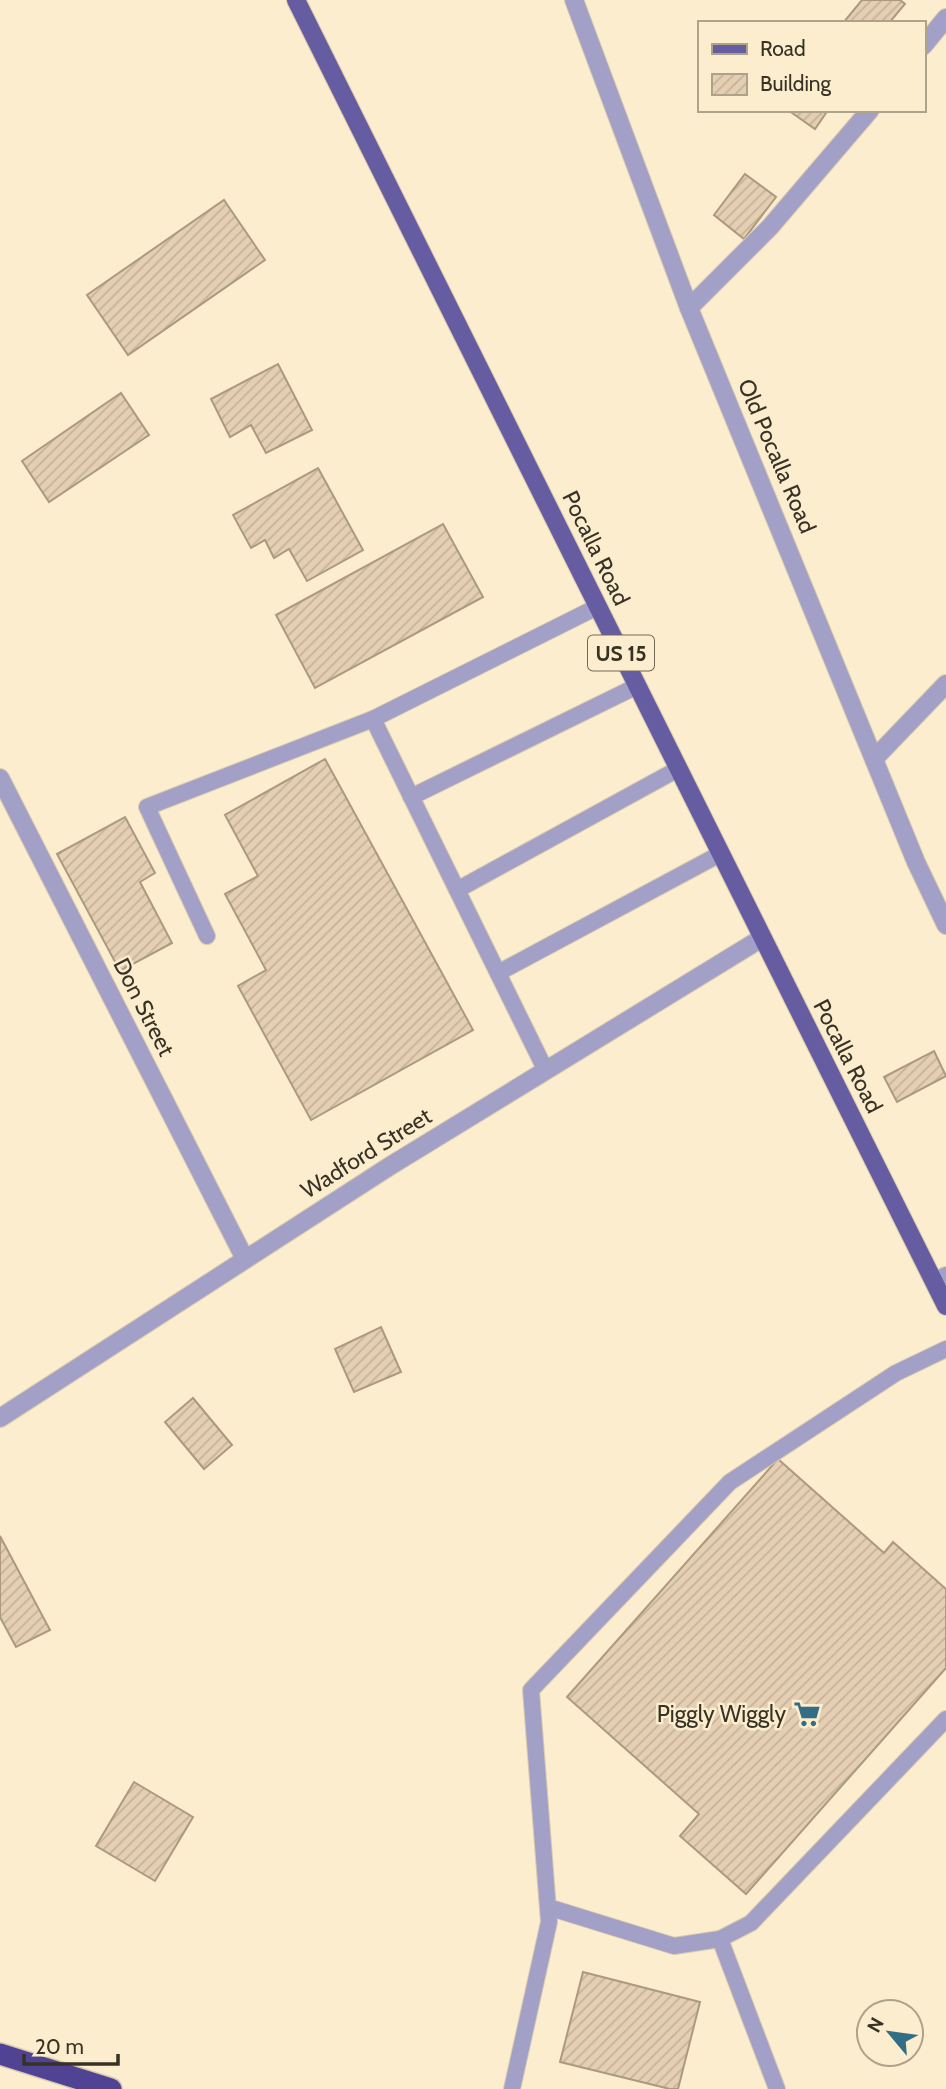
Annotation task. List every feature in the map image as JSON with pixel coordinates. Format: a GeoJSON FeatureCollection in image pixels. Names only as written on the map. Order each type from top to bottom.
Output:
{"type":"FeatureCollection","features":[{"type":"Feature","properties":{"kind":"highway"},"geometry":{"type":"LineString","coordinates":[[0,2054],[111,2089]]}},
{"type":"Feature","properties":{"kind":"main road","name":"Pocalla Road"},"geometry":{"type":"LineString","coordinates":[[296,0],[762,938],[940,1278],[946,1306]]}},
{"type":"Feature","properties":{"kind":"street","name":"Old Pocalla Road"},"geometry":{"type":"LineString","coordinates":[[573,0],[689,309],[873,759],[916,862],[946,925]]}},
{"type":"Feature","properties":{"kind":"street"},"geometry":{"type":"LineString","coordinates":[[925,44],[946,18]]}},
{"type":"Feature","properties":{"kind":"street"},"geometry":{"type":"LineString","coordinates":[[689,309],[770,227],[868,112]]}},
{"type":"Feature","properties":{"kind":"street"},"geometry":{"type":"LineString","coordinates":[[873,759],[946,684]]}},
{"type":"Feature","properties":{"kind":"street","name":"Don Street"},"geometry":{"type":"LineString","coordinates":[[0,778],[244,1259]]}},
{"type":"Feature","properties":{"kind":"street","name":"Wadford Street"},"geometry":{"type":"LineString","coordinates":[[0,1418],[390,1166],[762,938]]}},
{"type":"Feature","properties":{"kind":"lane"},"geometry":{"type":"LineString","coordinates":[[207,936],[147,807],[373,719],[597,607]]}},
{"type":"Feature","properties":{"kind":"lane"},"geometry":{"type":"LineString","coordinates":[[411,797],[637,687]]}},
{"type":"Feature","properties":{"kind":"lane"},"geometry":{"type":"LineString","coordinates":[[373,719],[546,1071]]}},
{"type":"Feature","properties":{"kind":"lane"},"geometry":{"type":"LineString","coordinates":[[457,890],[678,769]]}},
{"type":"Feature","properties":{"kind":"lane"},"geometry":{"type":"LineString","coordinates":[[498,973],[720,854]]}},
{"type":"Feature","properties":{"kind":"lane"},"geometry":{"type":"LineString","coordinates":[[512,2089],[549,1922],[531,1689],[730,1482],[896,1373],[946,1349]]}},
{"type":"Feature","properties":{"kind":"lane"},"geometry":{"type":"LineString","coordinates":[[548,1907],[674,1945],[720,1940],[751,1923],[946,1719]]}},
{"type":"Feature","properties":{"kind":"lane"},"geometry":{"type":"LineString","coordinates":[[720,1940],[777,2089]]}},
{"type":"Feature","properties":{"kind":"building"},"geometry":{"type":"Polygon","coordinates":[[[862,0],[900,0],[905,4],[891,21],[845,21],[862,0]]]}},
{"type":"Feature","properties":{"kind":"building"},"geometry":{"type":"Polygon","coordinates":[[[791,112],[827,112],[815,129],[791,112]]]}},
{"type":"Feature","properties":{"kind":"building"},"geometry":{"type":"Polygon","coordinates":[[[745,174],[776,197],[744,239],[714,215],[745,174]]]}},
{"type":"Feature","properties":{"kind":"building"},"geometry":{"type":"Polygon","coordinates":[[[224,200],[265,260],[128,355],[87,295],[224,200]]]}},
{"type":"Feature","properties":{"kind":"building"},"geometry":{"type":"Polygon","coordinates":[[[278,364],[312,430],[266,453],[251,425],[230,437],[211,399],[278,364]]]}},
{"type":"Feature","properties":{"kind":"building"},"geometry":{"type":"Polygon","coordinates":[[[121,393],[149,435],[49,502],[22,461],[121,393]]]}},
{"type":"Feature","properties":{"kind":"building"},"geometry":{"type":"Polygon","coordinates":[[[318,468],[363,550],[307,581],[289,549],[274,558],[265,540],[251,548],[233,515],[318,468]]]}},
{"type":"Feature","properties":{"kind":"building"},"geometry":{"type":"Polygon","coordinates":[[[443,524],[483,597],[315,688],[276,615],[443,524]]]}},
{"type":"Feature","properties":{"kind":"building"},"geometry":{"type":"Polygon","coordinates":[[[325,759],[473,1030],[311,1120],[238,986],[266,970],[225,894],[258,876],[225,815],[325,759]]]}},
{"type":"Feature","properties":{"kind":"building"},"geometry":{"type":"Polygon","coordinates":[[[125,817],[155,873],[140,882],[172,943],[120,971],[57,854],[125,817]]]}},
{"type":"Feature","properties":{"kind":"building"},"geometry":{"type":"Polygon","coordinates":[[[934,1051],[946,1076],[897,1102],[884,1077],[934,1051]]]}},
{"type":"Feature","properties":{"kind":"building"},"geometry":{"type":"Polygon","coordinates":[[[381,1327],[401,1372],[354,1392],[335,1349],[381,1327]]]}},
{"type":"Feature","properties":{"kind":"building"},"geometry":{"type":"Polygon","coordinates":[[[193,1398],[232,1445],[204,1469],[165,1422],[193,1398]]]}},
{"type":"Feature","properties":{"kind":"building"},"geometry":{"type":"Polygon","coordinates":[[[778,1459],[884,1553],[893,1542],[946,1589],[946,1668],[746,1894],[680,1836],[699,1814],[567,1697],[778,1459]]]}},
{"type":"Feature","properties":{"kind":"building"},"geometry":{"type":"Polygon","coordinates":[[[0,1536],[50,1630],[16,1647],[0,1617],[0,1536]]]}},
{"type":"Feature","properties":{"kind":"building"},"geometry":{"type":"Polygon","coordinates":[[[134,1782],[193,1817],[155,1881],[96,1846],[134,1782]]]}},
{"type":"Feature","properties":{"kind":"building"},"geometry":{"type":"Polygon","coordinates":[[[583,1972],[700,2002],[678,2089],[560,2062],[583,1972]]]}},
{"type":"Feature","properties":{"kind":"place","name":"Piggly Wiggly"},"geometry":{"type":"Point","coordinates":[807,1714]}}]}
